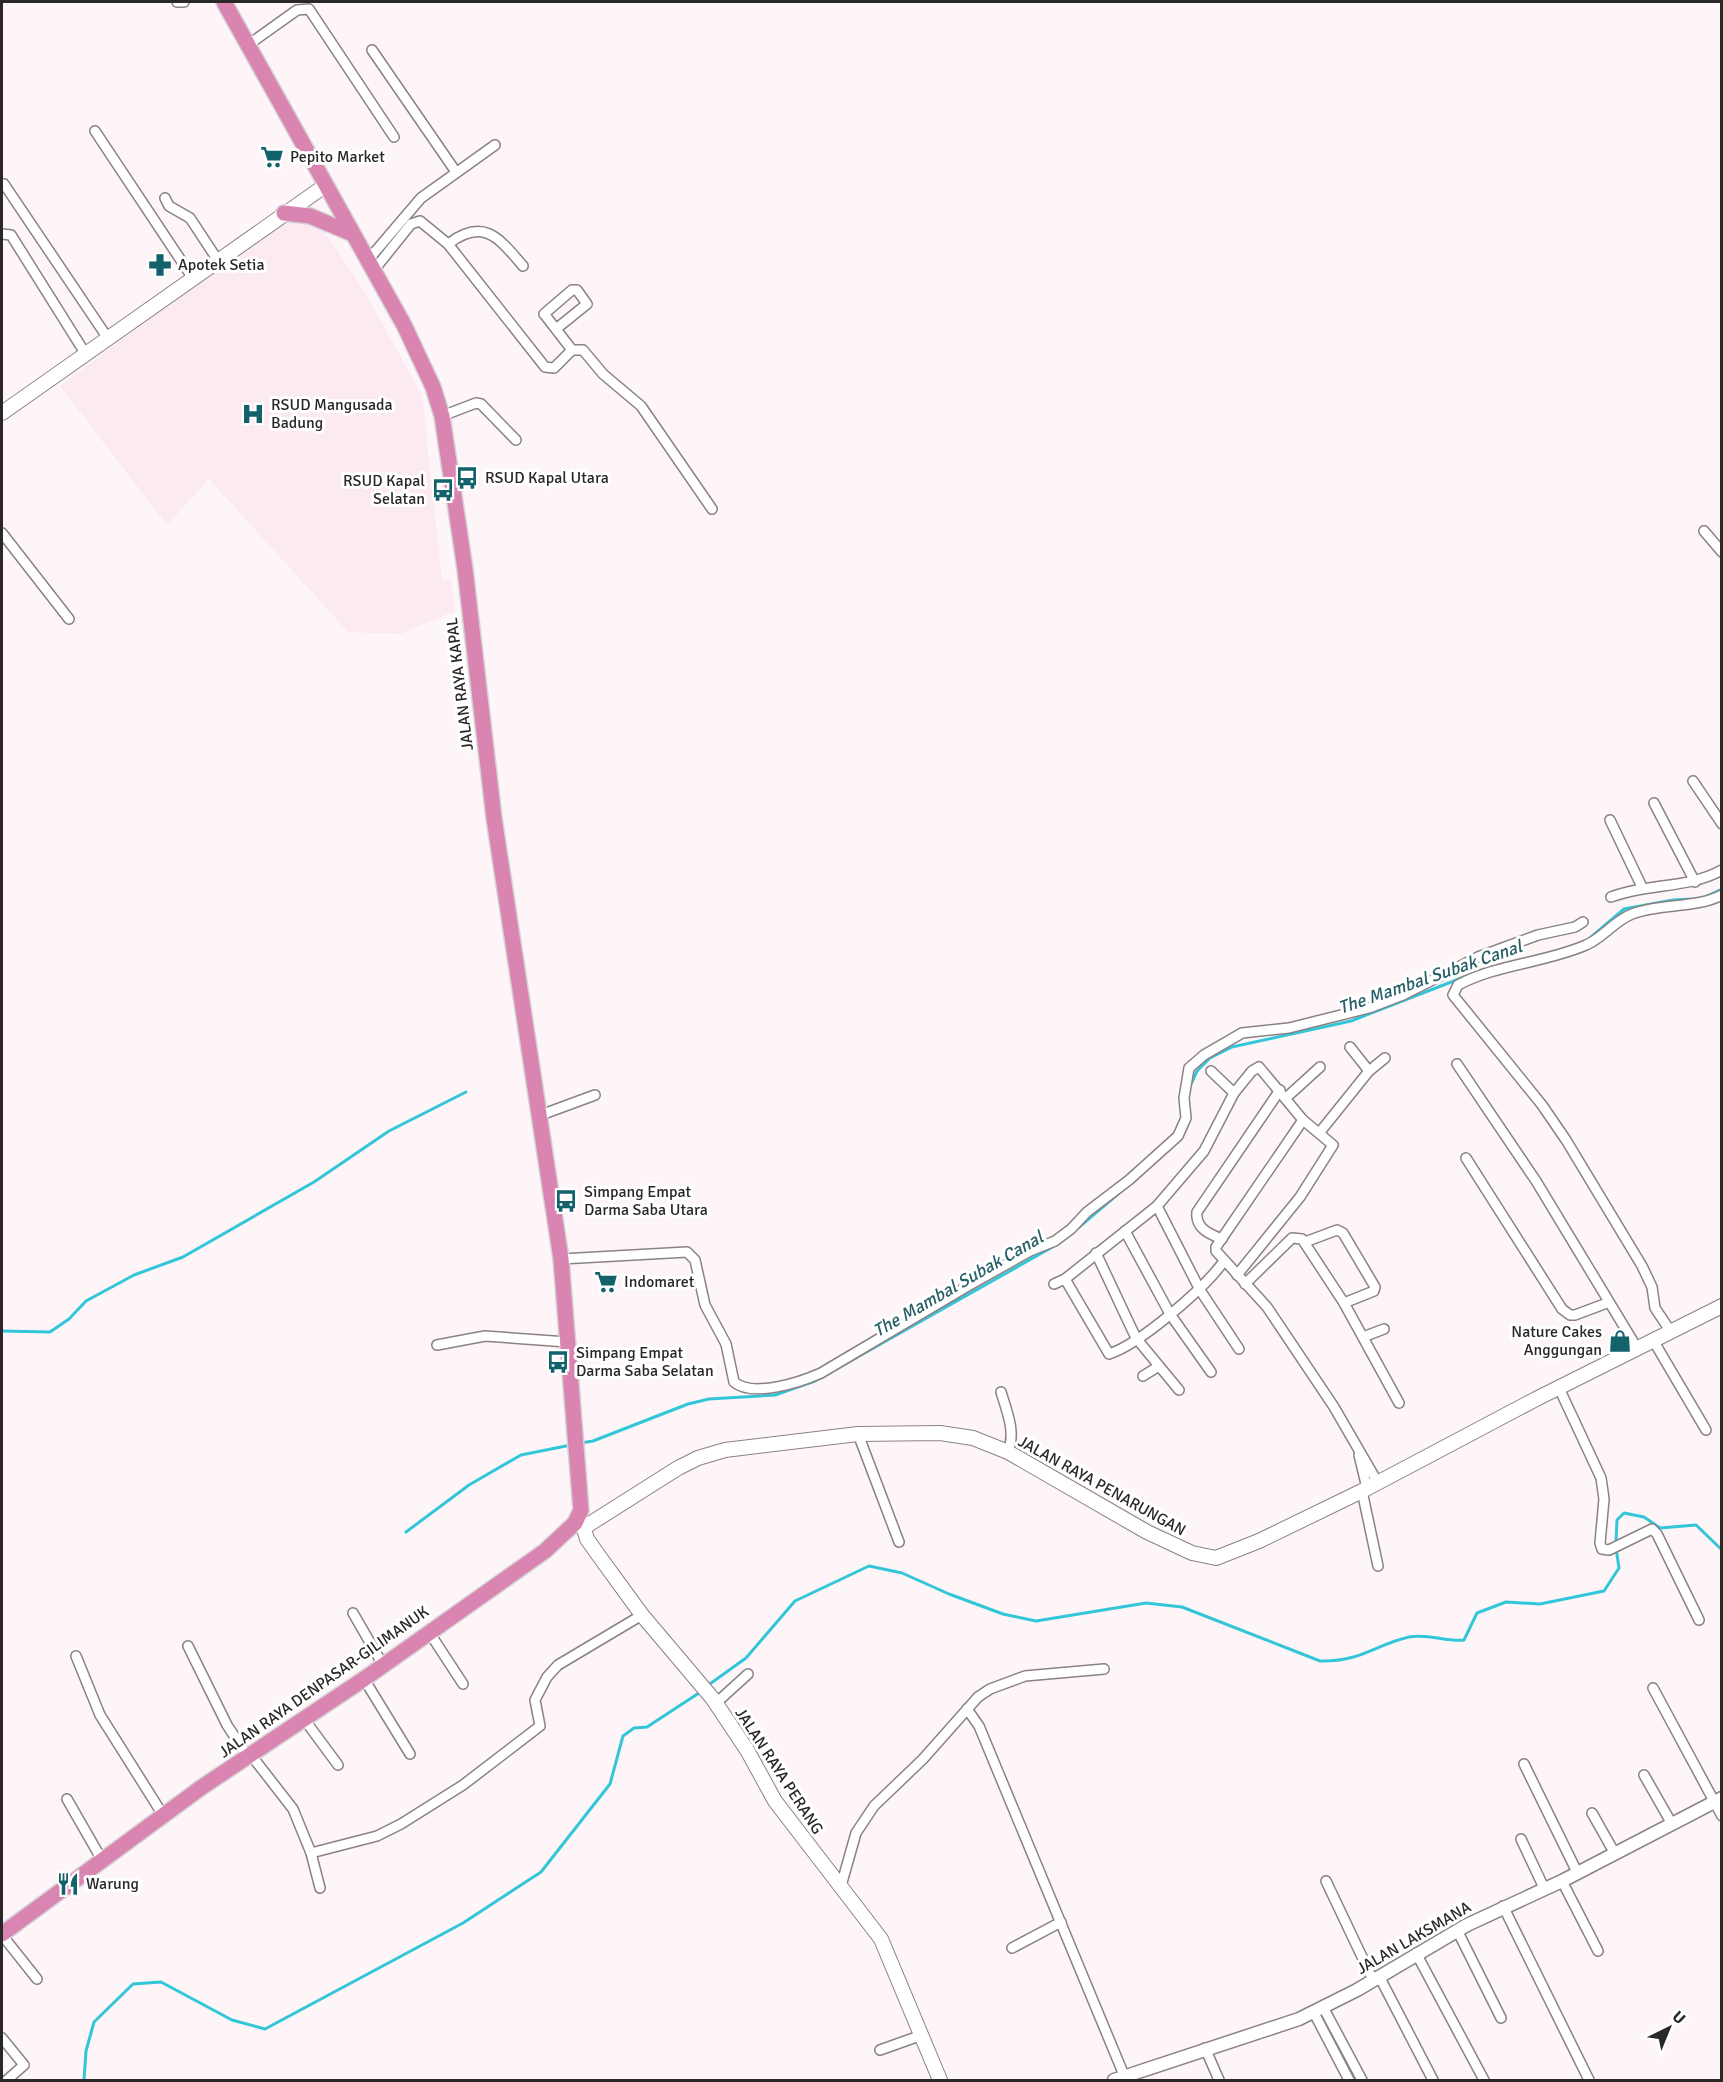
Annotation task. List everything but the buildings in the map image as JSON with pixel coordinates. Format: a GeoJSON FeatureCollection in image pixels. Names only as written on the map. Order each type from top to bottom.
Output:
{"type":"FeatureCollection","features":[{"type":"Feature","properties":{"kind":"highway","name":"JALAN RAYA KAPAL"},"geometry":{"type":"LineString","coordinates":[[224,2],[371,265],[421,360],[442,416],[465,569],[494,818],[561,1259],[575,1414],[581,1510],[579,1525]]}},
{"type":"Feature","properties":{"kind":"highway"},"geometry":{"type":"LineString","coordinates":[[284,213],[316,218],[353,234]]}},
{"type":"Feature","properties":{"kind":"highway","name":"JALAN RAYA DENPASAR-GILIMANUK"},"geometry":{"type":"LineString","coordinates":[[2,1934],[163,1815],[364,1679],[579,1525]]}},
{"type":"Feature","properties":{"kind":"main road"},"geometry":{"type":"LineString","coordinates":[[2,414],[217,259],[326,185]]}},
{"type":"Feature","properties":{"kind":"main road","name":"JALAN RAYA PENARUNGAN"},"geometry":{"type":"LineString","coordinates":[[579,1525],[698,1458],[740,1447],[894,1432],[957,1435],[1008,1452],[1147,1532],[1206,1558],[1227,1555],[1369,1487],[1722,1306]]}},
{"type":"Feature","properties":{"kind":"main road","name":"JALAN RAYA PERANG"},"geometry":{"type":"LineString","coordinates":[[579,1525],[642,1615],[714,1702],[747,1750],[775,1801],[880,1939],[940,2080]]}},
{"type":"Feature","properties":{"kind":"street"},"geometry":{"type":"LineString","coordinates":[[177,2],[184,2]]}},
{"type":"Feature","properties":{"kind":"street"},"geometry":{"type":"LineString","coordinates":[[248,45],[297,10],[309,9],[394,137]]}},
{"type":"Feature","properties":{"kind":"street"},"geometry":{"type":"LineString","coordinates":[[372,50],[456,172]]}},
{"type":"Feature","properties":{"kind":"street"},"geometry":{"type":"LineString","coordinates":[[95,131],[192,277]]}},
{"type":"Feature","properties":{"kind":"street"},"geometry":{"type":"LineString","coordinates":[[371,265],[421,198],[495,145]]}},
{"type":"Feature","properties":{"kind":"street"},"geometry":{"type":"LineString","coordinates":[[4,184],[107,337]]}},
{"type":"Feature","properties":{"kind":"street"},"geometry":{"type":"LineString","coordinates":[[165,198],[169,206],[190,218],[217,259]]}},
{"type":"Feature","properties":{"kind":"street"},"geometry":{"type":"LineString","coordinates":[[371,265],[416,221],[420,221],[448,244],[545,367],[554,369],[572,350],[583,350],[603,374],[635,398],[712,509]]}},
{"type":"Feature","properties":{"kind":"street"},"geometry":{"type":"LineString","coordinates":[[448,244],[469,232],[492,234],[523,266]]}},
{"type":"Feature","properties":{"kind":"street"},"geometry":{"type":"LineString","coordinates":[[2,234],[10,236],[85,353]]}},
{"type":"Feature","properties":{"kind":"street"},"geometry":{"type":"LineString","coordinates":[[556,329],[587,304],[577,290],[572,290],[545,312],[556,329],[572,350]]}},
{"type":"Feature","properties":{"kind":"street"},"geometry":{"type":"LineString","coordinates":[[442,416],[476,403],[481,404],[516,440]]}},
{"type":"Feature","properties":{"kind":"street"},"geometry":{"type":"LineString","coordinates":[[1704,531],[1722,552]]}},
{"type":"Feature","properties":{"kind":"street"},"geometry":{"type":"LineString","coordinates":[[2,533],[69,619]]}},
{"type":"Feature","properties":{"kind":"street"},"geometry":{"type":"LineString","coordinates":[[1693,782],[1722,824]]}},
{"type":"Feature","properties":{"kind":"street"},"geometry":{"type":"LineString","coordinates":[[1654,804],[1695,882]]}},
{"type":"Feature","properties":{"kind":"street"},"geometry":{"type":"LineString","coordinates":[[1610,820],[1642,887]]}},
{"type":"Feature","properties":{"kind":"street"},"geometry":{"type":"LineString","coordinates":[[1611,897],[1642,887],[1695,882],[1722,870]]}},
{"type":"Feature","properties":{"kind":"street"},"geometry":{"type":"LineString","coordinates":[[1671,1332],[1655,1308],[1652,1287],[1642,1266],[1566,1140],[1513,1067],[1454,999],[1453,991],[1458,985],[1588,945],[1631,915],[1666,905],[1705,903],[1722,895]]}},
{"type":"Feature","properties":{"kind":"street"},"geometry":{"type":"LineString","coordinates":[[561,1259],[687,1252],[695,1260],[705,1305],[726,1344],[734,1382],[754,1387],[798,1383],[821,1373],[1030,1251],[1055,1241],[1071,1229],[1087,1212],[1129,1180],[1178,1136],[1186,1118],[1184,1098],[1189,1068],[1204,1055],[1242,1033],[1289,1028],[1369,1008],[1403,995],[1478,957],[1538,935],[1575,927],[1583,922]]}},
{"type":"Feature","properties":{"kind":"street"},"geometry":{"type":"LineString","coordinates":[[1508,947],[1514,966]]}},
{"type":"Feature","properties":{"kind":"street"},"geometry":{"type":"LineString","coordinates":[[1350,1047],[1369,1071]]}},
{"type":"Feature","properties":{"kind":"street"},"geometry":{"type":"LineString","coordinates":[[1320,1132],[1369,1071],[1385,1058]]}},
{"type":"Feature","properties":{"kind":"street"},"geometry":{"type":"LineString","coordinates":[[1457,1064],[1536,1181],[1607,1303],[1637,1348]]}},
{"type":"Feature","properties":{"kind":"street"},"geometry":{"type":"LineString","coordinates":[[1054,1284],[1065,1279],[1157,1206],[1204,1151],[1234,1093],[1252,1071],[1259,1067],[1304,1120],[1330,1141],[1332,1150],[1300,1197],[1237,1275]]}},
{"type":"Feature","properties":{"kind":"street"},"geometry":{"type":"LineString","coordinates":[[1222,1239],[1200,1227],[1196,1220],[1197,1212],[1283,1094],[1320,1067]]}},
{"type":"Feature","properties":{"kind":"street"},"geometry":{"type":"LineString","coordinates":[[1211,1071],[1234,1093]]}},
{"type":"Feature","properties":{"kind":"street"},"geometry":{"type":"LineString","coordinates":[[538,1116],[595,1095]]}},
{"type":"Feature","properties":{"kind":"street"},"geometry":{"type":"LineString","coordinates":[[1304,1120],[1216,1251],[1272,1316],[1334,1407],[1358,1450],[1369,1487],[1378,1566]]}},
{"type":"Feature","properties":{"kind":"street"},"geometry":{"type":"LineString","coordinates":[[1466,1158],[1562,1309],[1570,1315],[1575,1315],[1607,1303]]}},
{"type":"Feature","properties":{"kind":"street"},"geometry":{"type":"LineString","coordinates":[[1157,1206],[1200,1290],[1239,1349]]}},
{"type":"Feature","properties":{"kind":"street"},"geometry":{"type":"LineString","coordinates":[[1305,1242],[1337,1230],[1343,1233],[1375,1287],[1374,1291],[1344,1303]]}},
{"type":"Feature","properties":{"kind":"street"},"geometry":{"type":"LineString","coordinates":[[1125,1231],[1170,1314],[1211,1372]]}},
{"type":"Feature","properties":{"kind":"street"},"geometry":{"type":"LineString","coordinates":[[1245,1284],[1292,1238],[1299,1237],[1305,1242],[1344,1303],[1399,1403]]}},
{"type":"Feature","properties":{"kind":"street"},"geometry":{"type":"LineString","coordinates":[[1096,1253],[1136,1338],[1179,1390]]}},
{"type":"Feature","properties":{"kind":"street"},"geometry":{"type":"LineString","coordinates":[[1065,1279],[1106,1353],[1112,1354],[1200,1290],[1224,1261]]}},
{"type":"Feature","properties":{"kind":"street"},"geometry":{"type":"LineString","coordinates":[[1364,1337],[1384,1329]]}},
{"type":"Feature","properties":{"kind":"street"},"geometry":{"type":"LineString","coordinates":[[437,1345],[486,1336],[567,1342]]}},
{"type":"Feature","properties":{"kind":"street"},"geometry":{"type":"LineString","coordinates":[[1653,1340],[1706,1430]]}},
{"type":"Feature","properties":{"kind":"street"},"geometry":{"type":"LineString","coordinates":[[1143,1376],[1159,1366]]}},
{"type":"Feature","properties":{"kind":"street"},"geometry":{"type":"LineString","coordinates":[[1559,1388],[1601,1478],[1604,1499],[1600,1543],[1602,1550],[1609,1550],[1652,1530],[1657,1534],[1699,1620]]}},
{"type":"Feature","properties":{"kind":"street"},"geometry":{"type":"LineString","coordinates":[[1001,1392],[1011,1426],[1012,1444],[1008,1452]]}},
{"type":"Feature","properties":{"kind":"street"},"geometry":{"type":"LineString","coordinates":[[858,1434],[898,1542]]}},
{"type":"Feature","properties":{"kind":"street"},"geometry":{"type":"LineString","coordinates":[[353,1613],[383,1665]]}},
{"type":"Feature","properties":{"kind":"street"},"geometry":{"type":"LineString","coordinates":[[311,1853],[376,1836],[401,1824],[463,1785],[540,1726],[535,1700],[547,1677],[558,1665],[642,1615]]}},
{"type":"Feature","properties":{"kind":"street"},"geometry":{"type":"LineString","coordinates":[[429,1632],[463,1684]]}},
{"type":"Feature","properties":{"kind":"street"},"geometry":{"type":"LineString","coordinates":[[189,1646],[227,1725],[249,1756],[293,1809],[311,1853],[320,1888]]}},
{"type":"Feature","properties":{"kind":"street"},"geometry":{"type":"LineString","coordinates":[[76,1656],[100,1715],[163,1815]]}},
{"type":"Feature","properties":{"kind":"street"},"geometry":{"type":"LineString","coordinates":[[841,1886],[856,1833],[874,1806],[923,1759],[967,1709],[990,1689],[1025,1676],[1104,1669]]}},
{"type":"Feature","properties":{"kind":"street"},"geometry":{"type":"LineString","coordinates":[[714,1702],[748,1674]]}},
{"type":"Feature","properties":{"kind":"street"},"geometry":{"type":"LineString","coordinates":[[364,1679],[410,1754]]}},
{"type":"Feature","properties":{"kind":"street"},"geometry":{"type":"LineString","coordinates":[[1653,1688],[1717,1801],[1722,1816]]}},
{"type":"Feature","properties":{"kind":"street"},"geometry":{"type":"LineString","coordinates":[[967,1709],[979,1726],[1061,1922],[1122,2079]]}},
{"type":"Feature","properties":{"kind":"street"},"geometry":{"type":"LineString","coordinates":[[304,1719],[338,1765]]}},
{"type":"Feature","properties":{"kind":"street"},"geometry":{"type":"LineString","coordinates":[[1524,1764],[1577,1872]]}},
{"type":"Feature","properties":{"kind":"street"},"geometry":{"type":"LineString","coordinates":[[1644,1775],[1672,1824]]}},
{"type":"Feature","properties":{"kind":"street"},"geometry":{"type":"LineString","coordinates":[[67,1799],[102,1860]]}},
{"type":"Feature","properties":{"kind":"street","name":"JALAN LAKSMANA"},"geometry":{"type":"LineString","coordinates":[[1122,2079],[1205,2048],[1289,2023],[1376,1978],[1416,1953],[1503,1906],[1562,1881],[1614,1852],[1717,1801]]}},
{"type":"Feature","properties":{"kind":"street"},"geometry":{"type":"LineString","coordinates":[[1592,1813],[1614,1852]]}},
{"type":"Feature","properties":{"kind":"street"},"geometry":{"type":"LineString","coordinates":[[1521,1839],[1544,1888]]}},
{"type":"Feature","properties":{"kind":"street"},"geometry":{"type":"LineString","coordinates":[[1326,1881],[1432,2080]]}},
{"type":"Feature","properties":{"kind":"street"},"geometry":{"type":"LineString","coordinates":[[1562,1881],[1598,1951]]}},
{"type":"Feature","properties":{"kind":"street"},"geometry":{"type":"LineString","coordinates":[[1503,1906],[1589,2080]]}},
{"type":"Feature","properties":{"kind":"street"},"geometry":{"type":"LineString","coordinates":[[1012,1948],[1061,1922]]}},
{"type":"Feature","properties":{"kind":"street"},"geometry":{"type":"LineString","coordinates":[[1457,1930],[1501,2018]]}},
{"type":"Feature","properties":{"kind":"street"},"geometry":{"type":"LineString","coordinates":[[2,1934],[37,1979]]}},
{"type":"Feature","properties":{"kind":"street"},"geometry":{"type":"LineString","coordinates":[[1416,1953],[1484,2080]]}},
{"type":"Feature","properties":{"kind":"street"},"geometry":{"type":"LineString","coordinates":[[1318,2009],[1349,2080]]}},
{"type":"Feature","properties":{"kind":"street"},"geometry":{"type":"LineString","coordinates":[[1318,2009],[1362,2080]]}},
{"type":"Feature","properties":{"kind":"street"},"geometry":{"type":"LineString","coordinates":[[880,2050],[922,2035]]}},
{"type":"Feature","properties":{"kind":"street"},"geometry":{"type":"LineString","coordinates":[[2,2038],[24,2065],[7,2080]]}},
{"type":"Feature","properties":{"kind":"street"},"geometry":{"type":"LineString","coordinates":[[1205,2048],[1219,2080]]}},
{"type":"Feature","properties":{"kind":"shaded area","name":"RSUD Mangusada Badung"},"geometry":{"type":"Polygon","coordinates":[[[283,219],[312,223],[325,232],[364,291],[422,395],[442,580],[451,579],[455,611],[400,634],[348,632],[209,479],[167,525],[60,386],[283,219]]]}},
{"type":"Feature","properties":{"kind":"waterway","name":"The Mambal Subak Canal"},"geometry":{"type":"LineString","coordinates":[[1707,896],[1722,889]]}},
{"type":"Feature","properties":{"kind":"waterway","name":"The Mambal Subak Canal"},"geometry":{"type":"LineString","coordinates":[[1590,938],[1624,909],[1692,899]]}},
{"type":"Feature","properties":{"kind":"waterway","name":"The Mambal Subak Canal"},"geometry":{"type":"LineString","coordinates":[[1190,1086],[1197,1071],[1210,1058],[1232,1047],[1351,1021],[1464,977]]}},
{"type":"Feature","properties":{"kind":"waterway"},"geometry":{"type":"LineString","coordinates":[[2,1331],[50,1332],[69,1319],[86,1301],[134,1275],[183,1257],[314,1182],[389,1131],[466,1092]]}},
{"type":"Feature","properties":{"kind":"waterway","name":"The Mambal Subak Canal"},"geometry":{"type":"LineString","coordinates":[[1144,1172],[1177,1142]]}},
{"type":"Feature","properties":{"kind":"waterway","name":"The Mambal Subak Canal"},"geometry":{"type":"LineString","coordinates":[[1078,1228],[1118,1194]]}},
{"type":"Feature","properties":{"kind":"waterway","name":"The Mambal Subak Canal"},"geometry":{"type":"LineString","coordinates":[[581,1443],[593,1441],[688,1404],[709,1399],[775,1395],[815,1381],[1056,1245]]}},
{"type":"Feature","properties":{"kind":"waterway","name":"The Mambal Subak Canal"},"geometry":{"type":"LineString","coordinates":[[406,1532],[469,1485],[521,1455],[571,1445]]}},
{"type":"Feature","properties":{"kind":"waterway"},"geometry":{"type":"LineString","coordinates":[[1616,1541],[1617,1520],[1624,1513],[1644,1517],[1660,1528],[1696,1525],[1722,1550]]}},
{"type":"Feature","properties":{"kind":"waterway"},"geometry":{"type":"LineString","coordinates":[[707,1686],[746,1658],[795,1601],[869,1566],[902,1573],[1003,1614],[1036,1621],[1146,1603],[1182,1607],[1320,1661],[1334,1661],[1357,1656],[1409,1637],[1464,1640],[1477,1613],[1506,1602],[1540,1604],[1604,1591],[1619,1568],[1616,1548]]}},
{"type":"Feature","properties":{"kind":"waterway"},"geometry":{"type":"LineString","coordinates":[[84,2080],[86,2051],[94,2022],[133,1984],[161,1982],[232,2020],[265,2029],[463,1923],[541,1872],[610,1784],[623,1736],[634,1728],[647,1727],[702,1691]]}},
{"type":"Feature","properties":{"kind":"place","name":"Pepito Market"},"geometry":{"type":"Point","coordinates":[272,157]}},
{"type":"Feature","properties":{"kind":"place","name":"Apotek Setia"},"geometry":{"type":"Point","coordinates":[160,265]}},
{"type":"Feature","properties":{"kind":"place","name":"RSUD Mangusada Badung"},"geometry":{"type":"Point","coordinates":[253,414]}},
{"type":"Feature","properties":{"kind":"place","name":"RSUD Kapal Utara"},"geometry":{"type":"Point","coordinates":[467,478]}},
{"type":"Feature","properties":{"kind":"place","name":"RSUD Kapal Selatan"},"geometry":{"type":"Point","coordinates":[443,490]}},
{"type":"Feature","properties":{"kind":"place","name":"Simpang Empat Darma Saba Utara"},"geometry":{"type":"Point","coordinates":[566,1201]}},
{"type":"Feature","properties":{"kind":"place","name":"Indomaret"},"geometry":{"type":"Point","coordinates":[606,1282]}},
{"type":"Feature","properties":{"kind":"place","name":"Nature Cakes Anggungan"},"geometry":{"type":"Point","coordinates":[1620,1341]}},
{"type":"Feature","properties":{"kind":"place","name":"Simpang Empat Darma Saba Selatan"},"geometry":{"type":"Point","coordinates":[558,1362]}},
{"type":"Feature","properties":{"kind":"place","name":"Warung"},"geometry":{"type":"Point","coordinates":[68,1884]}}]}
